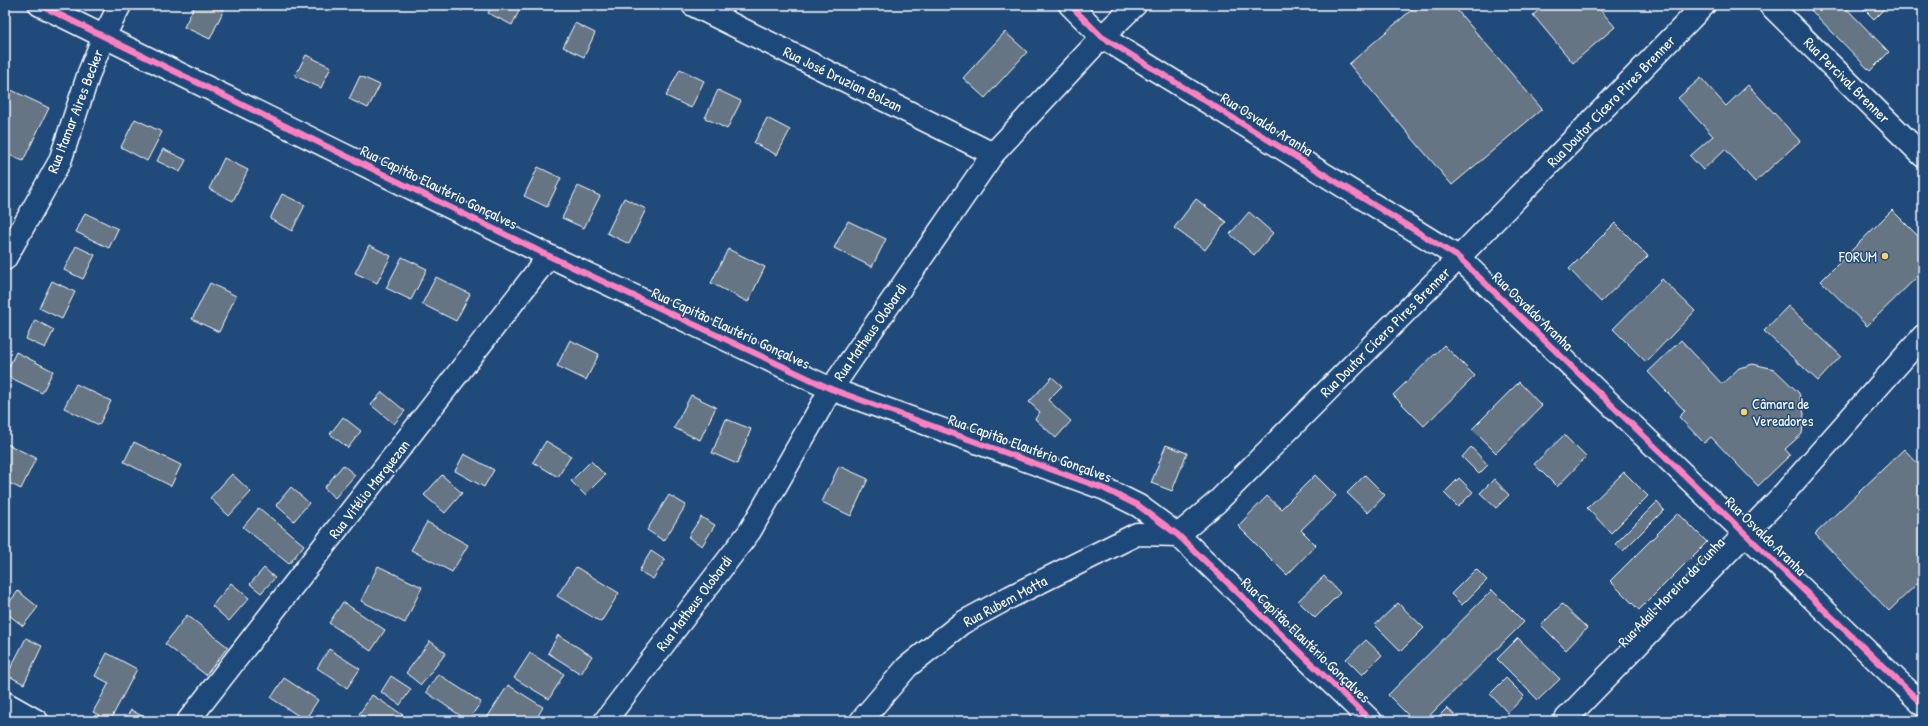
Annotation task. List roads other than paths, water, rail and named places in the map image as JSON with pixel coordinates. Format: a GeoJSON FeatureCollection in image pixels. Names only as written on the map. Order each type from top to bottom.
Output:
{"type":"FeatureCollection","features":[{"type":"Feature","properties":{"kind":"street","name":"Rua Capitão Elautério Gonçalves"},"geometry":{"type":"LineString","coordinates":[[40,5],[549,256],[831,389],[1105,489],[1139,506],[1178,536],[1365,719]]}},
{"type":"Feature","properties":{"kind":"street","name":"Rua Itamar Aires Becker"},"geometry":{"type":"LineString","coordinates":[[5,259],[60,161],[89,73],[104,36],[120,5]]}},
{"type":"Feature","properties":{"kind":"street","name":"Rua José Druzian Bolzan"},"geometry":{"type":"LineString","coordinates":[[692,5],[993,154]]}},
{"type":"Feature","properties":{"kind":"street","name":"Rua Osvaldo Aranha"},"geometry":{"type":"LineString","coordinates":[[1070,5],[1102,37],[1458,257],[1923,705]]}},
{"type":"Feature","properties":{"kind":"street","name":"Rua Matheus Olobardi"},"geometry":{"type":"LineString","coordinates":[[605,721],[750,531],[831,389],[993,154],[1102,37],[1135,5]]}},
{"type":"Feature","properties":{"kind":"street","name":"Rua Doutor Cícero Pires Brenner"},"geometry":{"type":"LineString","coordinates":[[1178,536],[1217,502],[1704,5]]}},
{"type":"Feature","properties":{"kind":"street","name":"Rua Percival Brenner"},"geometry":{"type":"LineString","coordinates":[[1770,5],[1923,156]]}},
{"type":"Feature","properties":{"kind":"street","name":"Rua Vitélio Marquezan"},"geometry":{"type":"LineString","coordinates":[[188,721],[549,256]]}},
{"type":"Feature","properties":{"kind":"street","name":"Rua Adail Moreira da Cunha"},"geometry":{"type":"LineString","coordinates":[[1564,721],[1778,500],[1923,336]]}},
{"type":"Feature","properties":{"kind":"street","name":"Rua Rubem Motta"},"geometry":{"type":"LineString","coordinates":[[861,721],[907,667],[962,623],[1010,597],[1137,534],[1178,536]]}},
{"type":"Feature","properties":{"kind":"street"},"geometry":{"type":"LineString","coordinates":[[5,702],[37,721]]}},
{"type":"Feature","properties":{"kind":"place","name":"FORUM"},"geometry":{"type":"Point","coordinates":[1885,256]}},
{"type":"Feature","properties":{"kind":"place","name":"Câmara de Vereadores"},"geometry":{"type":"Point","coordinates":[1744,412]}}]}
